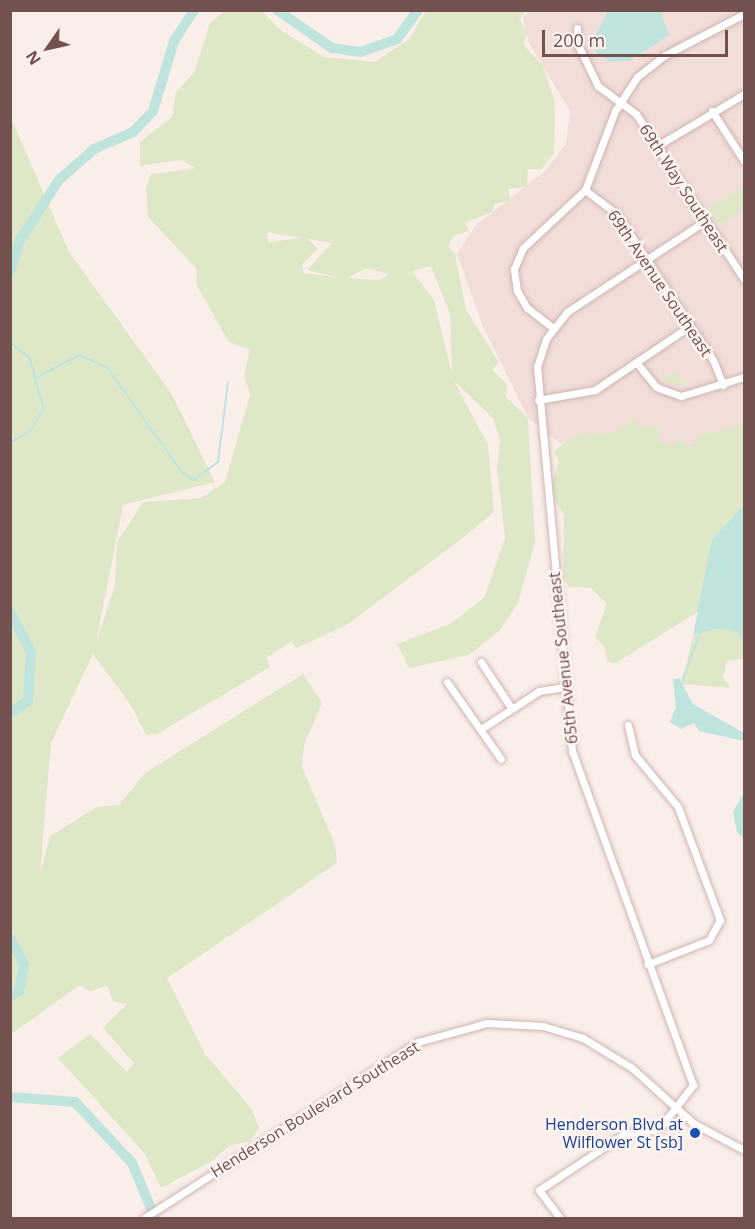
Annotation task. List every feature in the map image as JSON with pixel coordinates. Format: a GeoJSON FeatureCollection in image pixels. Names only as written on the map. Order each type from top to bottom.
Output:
{"type":"FeatureCollection","features":[{"type":"Feature","properties":{"kind":"street"},"geometry":{"type":"LineString","coordinates":[[705,221],[646,259],[553,328],[522,302],[514,269],[527,243],[585,190],[620,102],[657,60],[744,14]]}},
{"type":"Feature","properties":{"kind":"street","name":"69th Way Southeast"},"geometry":{"type":"LineString","coordinates":[[577,28],[577,43],[598,86],[632,110],[744,279]]}},
{"type":"Feature","properties":{"kind":"street"},"geometry":{"type":"LineString","coordinates":[[657,146],[712,111],[744,94]]}},
{"type":"Feature","properties":{"kind":"street"},"geometry":{"type":"LineString","coordinates":[[712,111],[744,161]]}},
{"type":"Feature","properties":{"kind":"street","name":"69th Avenue Southeast"},"geometry":{"type":"LineString","coordinates":[[585,190],[616,213],[690,326],[723,385]]}},
{"type":"Feature","properties":{"kind":"street"},"geometry":{"type":"LineString","coordinates":[[538,400],[585,395],[690,326]]}},
{"type":"Feature","properties":{"kind":"street","name":"65th Avenue Southeast"},"geometry":{"type":"LineString","coordinates":[[553,328],[537,367],[538,400],[564,687],[579,777],[692,1078],[677,1111]]}},
{"type":"Feature","properties":{"kind":"street"},"geometry":{"type":"LineString","coordinates":[[636,362],[651,383],[669,394],[687,396],[744,377]]}},
{"type":"Feature","properties":{"kind":"street"},"geometry":{"type":"LineString","coordinates":[[481,662],[512,709]]}},
{"type":"Feature","properties":{"kind":"street"},"geometry":{"type":"LineString","coordinates":[[447,682],[501,759]]}},
{"type":"Feature","properties":{"kind":"street"},"geometry":{"type":"LineString","coordinates":[[481,729],[539,691],[564,687]]}},
{"type":"Feature","properties":{"kind":"street"},"geometry":{"type":"LineString","coordinates":[[628,725],[635,755],[678,807],[720,920],[709,940],[648,964]]}},
{"type":"Feature","properties":{"kind":"street","name":"Henderson Boulevard Southeast"},"geometry":{"type":"LineString","coordinates":[[144,1218],[392,1058],[432,1036],[473,1025],[529,1024],[583,1038],[620,1059],[677,1111],[744,1150]]}},
{"type":"Feature","properties":{"kind":"street"},"geometry":{"type":"LineString","coordinates":[[560,1218],[539,1190],[624,1134],[659,1129],[677,1111]]}},
{"type":"Feature","properties":{"kind":"shaded area"},"geometry":{"type":"Polygon","coordinates":[[[530,11],[744,11],[744,429],[697,447],[566,448],[528,418],[482,324],[457,254],[476,225],[545,171],[566,144],[570,111],[528,41],[523,17],[530,11]]]}},
{"type":"Feature","properties":{"kind":"green space"},"geometry":{"type":"Polygon","coordinates":[[[225,11],[262,11],[279,29],[324,57],[375,62],[409,39],[426,11],[526,11],[519,19],[528,32],[523,44],[543,66],[555,102],[554,153],[542,169],[528,169],[527,187],[508,189],[511,201],[495,203],[492,212],[465,223],[469,231],[454,235],[448,246],[455,254],[466,310],[499,362],[492,370],[507,384],[506,397],[528,418],[535,542],[518,603],[500,630],[469,655],[409,668],[397,644],[450,624],[484,598],[505,538],[497,469],[500,441],[493,418],[454,381],[488,445],[494,512],[348,624],[297,648],[291,642],[266,658],[270,667],[157,734],[146,735],[131,705],[93,654],[51,743],[40,875],[50,836],[97,807],[119,805],[145,773],[303,674],[322,703],[304,745],[302,767],[335,845],[337,863],[167,978],[205,1054],[251,1108],[259,1128],[250,1141],[229,1146],[212,1161],[161,1188],[145,1154],[58,1058],[90,1034],[127,1072],[134,1063],[103,1028],[127,1004],[113,1001],[107,985],[90,992],[80,985],[11,1034],[11,118],[69,252],[171,393],[215,482],[123,505],[96,643],[115,586],[117,542],[143,502],[201,498],[225,482],[250,395],[244,375],[250,350],[229,342],[197,286],[196,268],[148,217],[146,188],[151,174],[196,168],[180,160],[140,166],[140,142],[172,117],[176,92],[194,73],[210,23],[225,11]],[[267,232],[268,242],[302,238],[267,232]],[[308,239],[318,249],[302,264],[304,273],[341,278],[307,270],[332,243],[308,239]],[[431,266],[412,271],[434,300],[452,374],[450,314],[431,266]],[[367,268],[346,278],[379,280],[388,274],[367,268]]]}},
{"type":"Feature","properties":{"kind":"green space"},"geometry":{"type":"Polygon","coordinates":[[[744,186],[744,209],[719,226],[708,210],[744,186]]]}},
{"type":"Feature","properties":{"kind":"green space"},"geometry":{"type":"Polygon","coordinates":[[[674,372],[677,373],[686,387],[661,380],[674,372]]]}},
{"type":"Feature","properties":{"kind":"green space"},"geometry":{"type":"Polygon","coordinates":[[[635,419],[639,427],[658,426],[661,444],[675,443],[678,437],[690,449],[698,436],[744,424],[744,505],[712,539],[702,609],[614,664],[607,661],[605,648],[595,637],[607,604],[591,588],[569,587],[563,578],[564,515],[549,490],[559,462],[554,452],[564,443],[582,433],[611,434],[635,419]]]}},
{"type":"Feature","properties":{"kind":"green space"},"geometry":{"type":"Polygon","coordinates":[[[721,628],[737,632],[744,642],[744,659],[727,661],[723,678],[731,688],[682,684],[693,635],[721,628]]]}},
{"type":"Feature","properties":{"kind":"water"},"geometry":{"type":"Polygon","coordinates":[[[608,11],[660,11],[669,35],[629,61],[610,62],[597,53],[593,41],[608,11]]]}},
{"type":"Feature","properties":{"kind":"water"},"geometry":{"type":"Polygon","coordinates":[[[744,505],[744,642],[737,632],[721,628],[693,635],[712,539],[744,505]]]}},
{"type":"Feature","properties":{"kind":"water"},"geometry":{"type":"Polygon","coordinates":[[[679,678],[693,704],[744,733],[744,741],[699,731],[694,723],[681,729],[670,722],[676,707],[673,680],[679,678]]]}},
{"type":"Feature","properties":{"kind":"water"},"geometry":{"type":"Polygon","coordinates":[[[744,792],[744,839],[737,832],[733,812],[744,792]]]}},
{"type":"Feature","properties":{"kind":"waterway"},"geometry":{"type":"LineString","coordinates":[[10,272],[20,240],[59,180],[94,149],[133,132],[153,111],[174,41],[194,10]]}},
{"type":"Feature","properties":{"kind":"waterway"},"geometry":{"type":"LineString","coordinates":[[277,10],[332,48],[360,52],[397,39],[418,10]]}},
{"type":"Feature","properties":{"kind":"waterway"},"geometry":{"type":"LineString","coordinates":[[10,342],[30,358],[44,409],[31,431],[10,443]]}},
{"type":"Feature","properties":{"kind":"waterway"},"geometry":{"type":"LineString","coordinates":[[38,377],[79,355],[108,368],[182,472],[194,480],[218,462],[228,383]]}},
{"type":"Feature","properties":{"kind":"waterway"},"geometry":{"type":"LineString","coordinates":[[10,612],[31,652],[28,701],[10,713]]}},
{"type":"Feature","properties":{"kind":"waterway"},"geometry":{"type":"LineString","coordinates":[[682,681],[700,634]]}},
{"type":"Feature","properties":{"kind":"waterway"},"geometry":{"type":"LineString","coordinates":[[10,938],[24,964],[19,991],[10,996]]}},
{"type":"Feature","properties":{"kind":"waterway"},"geometry":{"type":"LineString","coordinates":[[10,1097],[75,1102],[132,1163],[155,1218]]}},
{"type":"Feature","properties":{"kind":"place","name":"Henderson Blvd at Wilflower St [sb]"},"geometry":{"type":"Point","coordinates":[695,1133]}}]}
